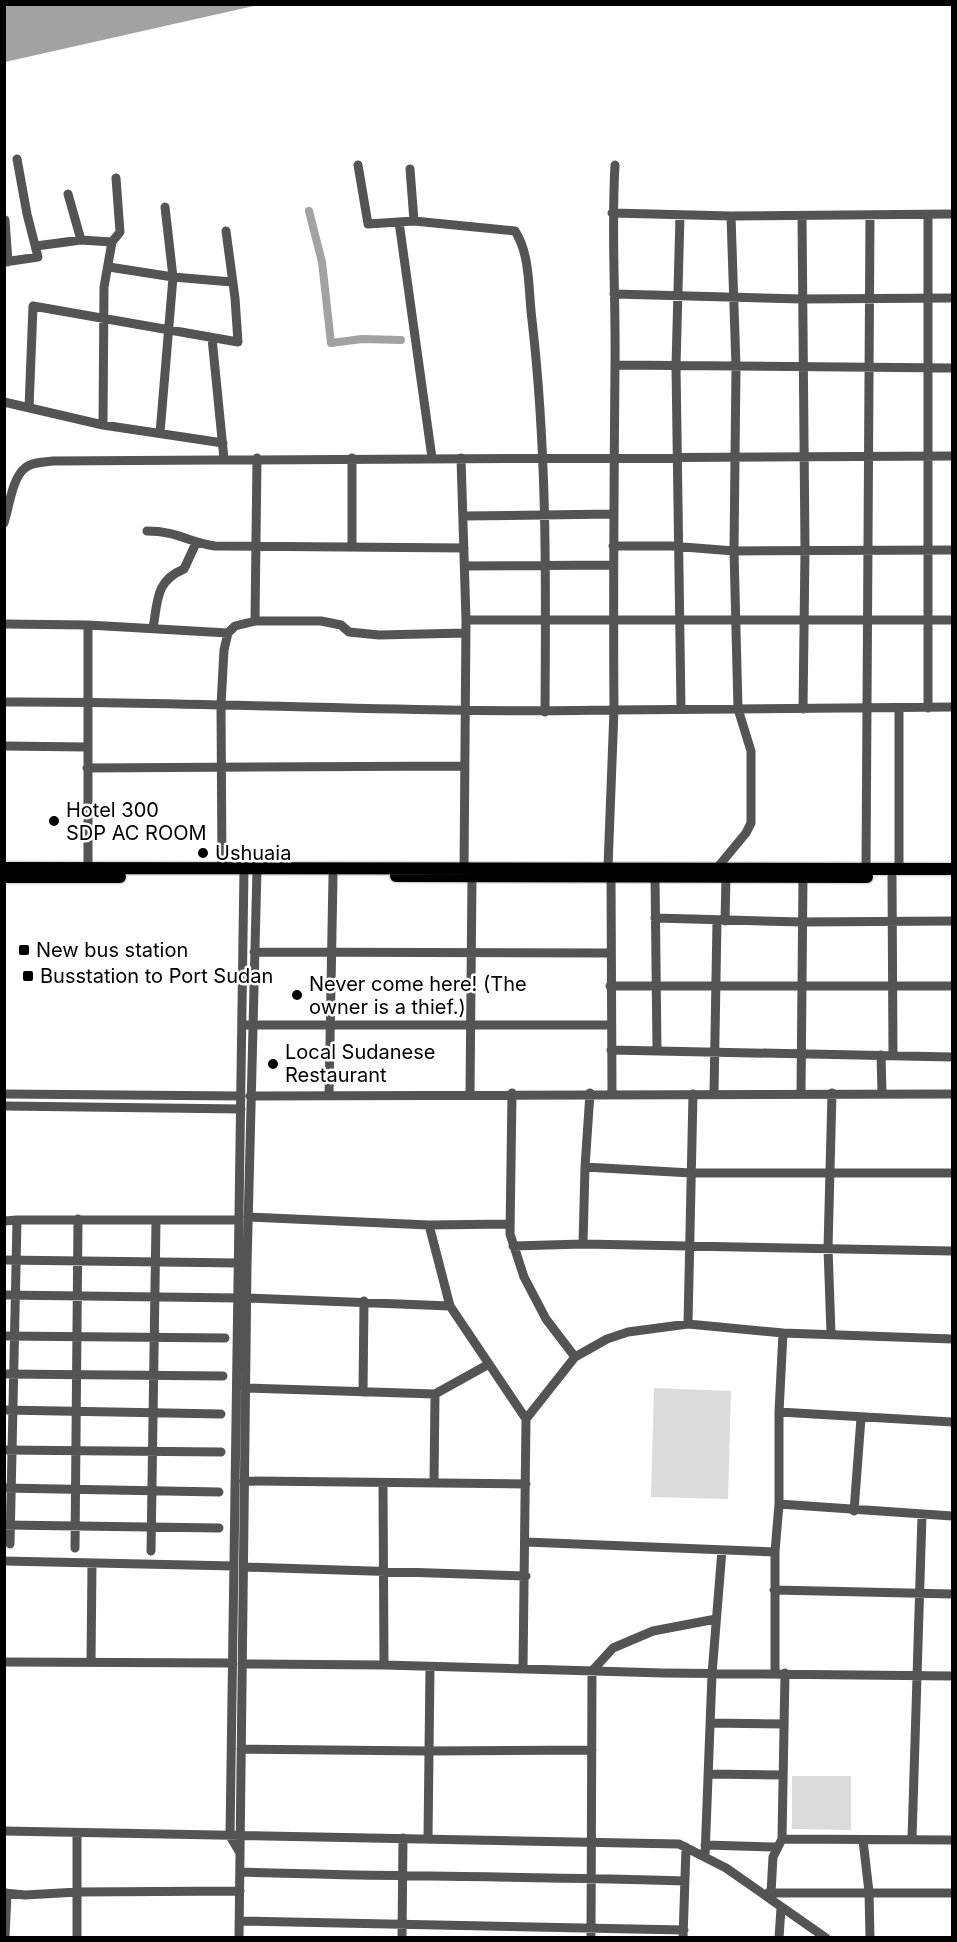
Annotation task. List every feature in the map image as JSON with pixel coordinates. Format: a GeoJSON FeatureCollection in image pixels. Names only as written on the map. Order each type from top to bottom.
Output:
{"type":"FeatureCollection","features":[{"type":"Feature","properties":{"kind":"main road"},"geometry":{"type":"LineString","coordinates":[[4,868],[222,869],[251,873],[333,876],[717,868],[866,869],[952,877]]}},
{"type":"Feature","properties":{"kind":"main road"},"geometry":{"type":"LineString","coordinates":[[609,871],[654,876],[803,877],[952,869]]}},
{"type":"Feature","properties":{"kind":"main road"},"geometry":{"type":"LineString","coordinates":[[4,877],[251,873],[466,873]]}},
{"type":"Feature","properties":{"kind":"street"},"geometry":{"type":"LineString","coordinates":[[5,220],[6,262],[38,258],[17,159]]}},
{"type":"Feature","properties":{"kind":"street"},"geometry":{"type":"LineString","coordinates":[[358,165],[368,224],[414,221],[514,231],[525,253],[541,394],[544,458],[545,712]]}},
{"type":"Feature","properties":{"kind":"street"},"geometry":{"type":"LineString","coordinates":[[612,1093],[609,871],[614,710],[612,458],[615,294],[612,213],[615,165]]}},
{"type":"Feature","properties":{"kind":"street"},"geometry":{"type":"LineString","coordinates":[[410,169],[414,221]]}},
{"type":"Feature","properties":{"kind":"street"},"geometry":{"type":"LineString","coordinates":[[103,425],[104,287],[112,242],[120,232],[116,178]]}},
{"type":"Feature","properties":{"kind":"street"},"geometry":{"type":"LineString","coordinates":[[68,194],[81,240]]}},
{"type":"Feature","properties":{"kind":"street"},"geometry":{"type":"LineString","coordinates":[[160,433],[173,277],[165,207]]}},
{"type":"Feature","properties":{"kind":"street"},"geometry":{"type":"LineString","coordinates":[[612,213],[731,216],[952,214]]}},
{"type":"Feature","properties":{"kind":"street"},"geometry":{"type":"LineString","coordinates":[[680,215],[676,366],[681,709]]}},
{"type":"Feature","properties":{"kind":"street"},"geometry":{"type":"LineString","coordinates":[[928,215],[928,708]]}},
{"type":"Feature","properties":{"kind":"street"},"geometry":{"type":"LineString","coordinates":[[717,868],[751,824],[751,751],[738,709],[734,551],[736,367],[731,216]]}},
{"type":"Feature","properties":{"kind":"street"},"geometry":{"type":"LineString","coordinates":[[802,216],[805,457],[803,709]]}},
{"type":"Feature","properties":{"kind":"street"},"geometry":{"type":"LineString","coordinates":[[866,869],[870,216]]}},
{"type":"Feature","properties":{"kind":"street"},"geometry":{"type":"LineString","coordinates":[[399,222],[432,458]]}},
{"type":"Feature","properties":{"kind":"street"},"geometry":{"type":"LineString","coordinates":[[29,408],[31,307],[232,342],[239,340],[226,231]]}},
{"type":"Feature","properties":{"kind":"street"},"geometry":{"type":"LineString","coordinates":[[36,246],[81,240],[112,242]]}},
{"type":"Feature","properties":{"kind":"street"},"geometry":{"type":"LineString","coordinates":[[109,267],[173,277],[232,282]]}},
{"type":"Feature","properties":{"kind":"street"},"geometry":{"type":"LineString","coordinates":[[615,294],[677,293],[802,299],[952,298]]}},
{"type":"Feature","properties":{"kind":"street"},"geometry":{"type":"LineString","coordinates":[[212,338],[224,459]]}},
{"type":"Feature","properties":{"kind":"street"},"geometry":{"type":"LineString","coordinates":[[615,365],[952,368]]}},
{"type":"Feature","properties":{"kind":"street"},"geometry":{"type":"LineString","coordinates":[[4,402],[103,425],[223,443]]}},
{"type":"Feature","properties":{"kind":"street"},"geometry":{"type":"LineString","coordinates":[[4,523],[17,478],[28,466],[53,460],[952,456]]}},
{"type":"Feature","properties":{"kind":"street"},"geometry":{"type":"LineString","coordinates":[[255,621],[257,458]]}},
{"type":"Feature","properties":{"kind":"street"},"geometry":{"type":"LineString","coordinates":[[352,458],[352,547]]}},
{"type":"Feature","properties":{"kind":"street"},"geometry":{"type":"LineString","coordinates":[[461,458],[466,620],[464,712],[466,873],[472,952],[469,1024],[470,1094]]}},
{"type":"Feature","properties":{"kind":"street"},"geometry":{"type":"LineString","coordinates":[[464,516],[613,514]]}},
{"type":"Feature","properties":{"kind":"street"},"geometry":{"type":"LineString","coordinates":[[147,531],[175,532],[196,543],[256,547],[464,548]]}},
{"type":"Feature","properties":{"kind":"street"},"geometry":{"type":"LineString","coordinates":[[153,628],[162,586],[169,576],[184,569],[196,543]]}},
{"type":"Feature","properties":{"kind":"street"},"geometry":{"type":"LineString","coordinates":[[613,546],[734,551],[952,550]]}},
{"type":"Feature","properties":{"kind":"street"},"geometry":{"type":"LineString","coordinates":[[465,566],[613,565]]}},
{"type":"Feature","properties":{"kind":"street"},"geometry":{"type":"LineString","coordinates":[[466,620],[545,619],[613,622],[952,620]]}},
{"type":"Feature","properties":{"kind":"street"},"geometry":{"type":"LineString","coordinates":[[222,869],[221,705],[228,633],[238,624],[255,621],[326,622],[340,625],[349,632],[379,635],[466,633]]}},
{"type":"Feature","properties":{"kind":"street"},"geometry":{"type":"LineString","coordinates":[[4,624],[88,625],[228,633]]}},
{"type":"Feature","properties":{"kind":"street"},"geometry":{"type":"LineString","coordinates":[[88,625],[88,869]]}},
{"type":"Feature","properties":{"kind":"street"},"geometry":{"type":"LineString","coordinates":[[4,702],[87,701],[464,712],[952,708]]}},
{"type":"Feature","properties":{"kind":"street"},"geometry":{"type":"LineString","coordinates":[[892,1054],[892,922],[899,708]]}},
{"type":"Feature","properties":{"kind":"street"},"geometry":{"type":"LineString","coordinates":[[4,746],[87,747]]}},
{"type":"Feature","properties":{"kind":"street"},"geometry":{"type":"LineString","coordinates":[[87,768],[464,766]]}},
{"type":"Feature","properties":{"kind":"street"},"geometry":{"type":"LineString","coordinates":[[247,1025],[254,952],[251,873]]}},
{"type":"Feature","properties":{"kind":"street"},"geometry":{"type":"LineString","coordinates":[[240,1854],[230,1836],[237,1663],[245,1096],[251,873]]}},
{"type":"Feature","properties":{"kind":"street"},"geometry":{"type":"LineString","coordinates":[[329,1096],[333,876]]}},
{"type":"Feature","properties":{"kind":"street"},"geometry":{"type":"LineString","coordinates":[[654,876],[654,986],[657,1050]]}},
{"type":"Feature","properties":{"kind":"street"},"geometry":{"type":"LineString","coordinates":[[714,1094],[716,987],[726,877]]}},
{"type":"Feature","properties":{"kind":"street"},"geometry":{"type":"LineString","coordinates":[[801,1093],[803,877]]}},
{"type":"Feature","properties":{"kind":"street"},"geometry":{"type":"LineString","coordinates":[[655,918],[802,922],[952,921]]}},
{"type":"Feature","properties":{"kind":"street"},"geometry":{"type":"LineString","coordinates":[[254,952],[609,953]]}},
{"type":"Feature","properties":{"kind":"street"},"geometry":{"type":"LineString","coordinates":[[610,986],[952,986]]}},
{"type":"Feature","properties":{"kind":"street"},"geometry":{"type":"LineString","coordinates":[[247,1025],[610,1025]]}},
{"type":"Feature","properties":{"kind":"street"},"geometry":{"type":"LineString","coordinates":[[611,1050],[952,1057]]}},
{"type":"Feature","properties":{"kind":"street"},"geometry":{"type":"LineString","coordinates":[[881,1054],[882,1093]]}},
{"type":"Feature","properties":{"kind":"street"},"geometry":{"type":"LineString","coordinates":[[512,1093],[508,1224],[513,1246],[524,1277],[546,1319],[575,1357]]}},
{"type":"Feature","properties":{"kind":"street"},"geometry":{"type":"LineString","coordinates":[[4,1094],[329,1096],[512,1093],[952,1094]]}},
{"type":"Feature","properties":{"kind":"street"},"geometry":{"type":"LineString","coordinates":[[584,1244],[585,1167],[590,1093]]}},
{"type":"Feature","properties":{"kind":"street"},"geometry":{"type":"LineString","coordinates":[[831,1333],[828,1248],[832,1093]]}},
{"type":"Feature","properties":{"kind":"street"},"geometry":{"type":"LineString","coordinates":[[688,1324],[693,1094]]}},
{"type":"Feature","properties":{"kind":"street"},"geometry":{"type":"LineString","coordinates":[[96,1095],[96,1107]]}},
{"type":"Feature","properties":{"kind":"street"},"geometry":{"type":"LineString","coordinates":[[239,1566],[244,1481],[240,1433],[245,1388],[239,1263],[244,1219],[241,1109],[245,1096]]}},
{"type":"Feature","properties":{"kind":"street"},"geometry":{"type":"LineString","coordinates":[[4,1106],[241,1109]]}},
{"type":"Feature","properties":{"kind":"street"},"geometry":{"type":"LineString","coordinates":[[585,1167],[691,1173],[952,1173]]}},
{"type":"Feature","properties":{"kind":"street"},"geometry":{"type":"LineString","coordinates":[[75,1548],[78,1219]]}},
{"type":"Feature","properties":{"kind":"street"},"geometry":{"type":"LineString","coordinates":[[4,1221],[244,1219],[429,1225],[508,1224]]}},
{"type":"Feature","properties":{"kind":"street"},"geometry":{"type":"LineString","coordinates":[[10,1544],[7,1525],[9,1295],[15,1260],[16,1221]]}},
{"type":"Feature","properties":{"kind":"street"},"geometry":{"type":"LineString","coordinates":[[151,1551],[156,1221]]}},
{"type":"Feature","properties":{"kind":"street"},"geometry":{"type":"LineString","coordinates":[[429,1225],[450,1306],[526,1419],[526,1576],[523,1669]]}},
{"type":"Feature","properties":{"kind":"street"},"geometry":{"type":"LineString","coordinates":[[513,1246],[690,1245],[952,1251]]}},
{"type":"Feature","properties":{"kind":"street"},"geometry":{"type":"LineString","coordinates":[[4,1260],[239,1263]]}},
{"type":"Feature","properties":{"kind":"street"},"geometry":{"type":"LineString","coordinates":[[9,1295],[364,1301],[450,1306]]}},
{"type":"Feature","properties":{"kind":"street"},"geometry":{"type":"LineString","coordinates":[[363,1392],[364,1301]]}},
{"type":"Feature","properties":{"kind":"street"},"geometry":{"type":"LineString","coordinates":[[526,1419],[575,1357],[607,1339],[628,1332],[688,1324],[783,1333],[831,1333],[893,1339],[952,1339]]}},
{"type":"Feature","properties":{"kind":"street"},"geometry":{"type":"LineString","coordinates":[[771,1893],[776,1847],[782,1839],[784,1724],[774,1590],[779,1504],[779,1412],[783,1333]]}},
{"type":"Feature","properties":{"kind":"street"},"geometry":{"type":"LineString","coordinates":[[9,1336],[225,1338]]}},
{"type":"Feature","properties":{"kind":"street"},"geometry":{"type":"LineString","coordinates":[[245,1388],[435,1394],[489,1364]]}},
{"type":"Feature","properties":{"kind":"street"},"geometry":{"type":"LineString","coordinates":[[9,1375],[223,1376]]}},
{"type":"Feature","properties":{"kind":"street"},"geometry":{"type":"LineString","coordinates":[[434,1482],[435,1394]]}},
{"type":"Feature","properties":{"kind":"street"},"geometry":{"type":"LineString","coordinates":[[9,1410],[221,1414]]}},
{"type":"Feature","properties":{"kind":"street"},"geometry":{"type":"LineString","coordinates":[[779,1412],[952,1422]]}},
{"type":"Feature","properties":{"kind":"street"},"geometry":{"type":"LineString","coordinates":[[854,1511],[861,1418]]}},
{"type":"Feature","properties":{"kind":"street"},"geometry":{"type":"LineString","coordinates":[[8,1450],[221,1452]]}},
{"type":"Feature","properties":{"kind":"street"},"geometry":{"type":"LineString","coordinates":[[244,1481],[526,1484]]}},
{"type":"Feature","properties":{"kind":"street"},"geometry":{"type":"LineString","coordinates":[[383,1483],[384,1665]]}},
{"type":"Feature","properties":{"kind":"street"},"geometry":{"type":"LineString","coordinates":[[8,1488],[219,1492]]}},
{"type":"Feature","properties":{"kind":"street"},"geometry":{"type":"LineString","coordinates":[[779,1504],[952,1516]]}},
{"type":"Feature","properties":{"kind":"street"},"geometry":{"type":"LineString","coordinates":[[912,1839],[915,1675],[921,1593],[922,1515]]}},
{"type":"Feature","properties":{"kind":"street"},"geometry":{"type":"LineString","coordinates":[[7,1525],[219,1528]]}},
{"type":"Feature","properties":{"kind":"street"},"geometry":{"type":"LineString","coordinates":[[526,1542],[775,1552]]}},
{"type":"Feature","properties":{"kind":"street"},"geometry":{"type":"LineString","coordinates":[[705,1856],[712,1674],[722,1550]]}},
{"type":"Feature","properties":{"kind":"street"},"geometry":{"type":"LineString","coordinates":[[4,1561],[526,1576]]}},
{"type":"Feature","properties":{"kind":"street"},"geometry":{"type":"LineString","coordinates":[[91,1662],[92,1563]]}},
{"type":"Feature","properties":{"kind":"street"},"geometry":{"type":"LineString","coordinates":[[774,1590],[952,1594]]}},
{"type":"Feature","properties":{"kind":"street"},"geometry":{"type":"LineString","coordinates":[[591,1938],[592,1671],[613,1648],[643,1635],[716,1619]]}},
{"type":"Feature","properties":{"kind":"street"},"geometry":{"type":"LineString","coordinates":[[4,1662],[384,1665],[712,1674],[952,1676]]}},
{"type":"Feature","properties":{"kind":"street"},"geometry":{"type":"LineString","coordinates":[[237,1663],[242,1749],[239,1938]]}},
{"type":"Feature","properties":{"kind":"street"},"geometry":{"type":"LineString","coordinates":[[428,1839],[430,1667]]}},
{"type":"Feature","properties":{"kind":"street"},"geometry":{"type":"LineString","coordinates":[[710,1723],[784,1724]]}},
{"type":"Feature","properties":{"kind":"street"},"geometry":{"type":"LineString","coordinates":[[242,1749],[592,1750]]}},
{"type":"Feature","properties":{"kind":"street"},"geometry":{"type":"LineString","coordinates":[[708,1774],[783,1775]]}},
{"type":"Feature","properties":{"kind":"street"},"geometry":{"type":"LineString","coordinates":[[4,1831],[665,1842],[687,1847],[705,1856],[826,1938]]}},
{"type":"Feature","properties":{"kind":"street"},"geometry":{"type":"LineString","coordinates":[[77,1833],[77,1938]]}},
{"type":"Feature","properties":{"kind":"street"},"geometry":{"type":"LineString","coordinates":[[402,1938],[403,1838]]}},
{"type":"Feature","properties":{"kind":"street"},"geometry":{"type":"LineString","coordinates":[[782,1839],[952,1840]]}},
{"type":"Feature","properties":{"kind":"street"},"geometry":{"type":"LineString","coordinates":[[863,1840],[869,1892],[870,1938]]}},
{"type":"Feature","properties":{"kind":"street"},"geometry":{"type":"LineString","coordinates":[[705,1845],[776,1847]]}},
{"type":"Feature","properties":{"kind":"street"},"geometry":{"type":"LineString","coordinates":[[239,1921],[592,1926],[684,1934],[687,1847]]}},
{"type":"Feature","properties":{"kind":"street"},"geometry":{"type":"LineString","coordinates":[[240,1872],[402,1878],[592,1878],[685,1881]]}},
{"type":"Feature","properties":{"kind":"street"},"geometry":{"type":"LineString","coordinates":[[4,1938],[6,1893],[25,1895],[78,1892],[240,1891]]}},
{"type":"Feature","properties":{"kind":"street"},"geometry":{"type":"LineString","coordinates":[[759,1893],[952,1893]]}},
{"type":"Feature","properties":{"kind":"street"},"geometry":{"type":"LineString","coordinates":[[779,1938],[781,1908]]}},
{"type":"Feature","properties":{"kind":"shaded area"},"geometry":{"type":"Polygon","coordinates":[[[5,4],[258,4],[258,5],[5,62],[5,4]]]}},
{"type":"Feature","properties":{"kind":"shaded area"},"geometry":{"type":"Polygon","coordinates":[[[654,1388],[731,1391],[728,1499],[651,1497],[654,1388]]]}},
{"type":"Feature","properties":{"kind":"shaded area"},"geometry":{"type":"Polygon","coordinates":[[[792,1776],[851,1776],[851,1830],[792,1829],[792,1776]]]}},
{"type":"Feature","properties":{"kind":"waterway"},"geometry":{"type":"LineString","coordinates":[[309,211],[322,262],[331,343],[362,339],[401,340]]}},
{"type":"Feature","properties":{"kind":"place","name":"Hotel 300 SDP AC ROOM"},"geometry":{"type":"Point","coordinates":[54,821]}},
{"type":"Feature","properties":{"kind":"place","name":"Ushuaia"},"geometry":{"type":"Point","coordinates":[203,853]}},
{"type":"Feature","properties":{"kind":"place","name":"New bus station"},"geometry":{"type":"Point","coordinates":[24,950]}},
{"type":"Feature","properties":{"kind":"place","name":"Busstation to Port Sudan"},"geometry":{"type":"Point","coordinates":[28,976]}},
{"type":"Feature","properties":{"kind":"place","name":"Never come here! (The owner is a thief.)"},"geometry":{"type":"Point","coordinates":[297,995]}},
{"type":"Feature","properties":{"kind":"place","name":"Local Sudanese Restaurant"},"geometry":{"type":"Point","coordinates":[273,1064]}}]}
